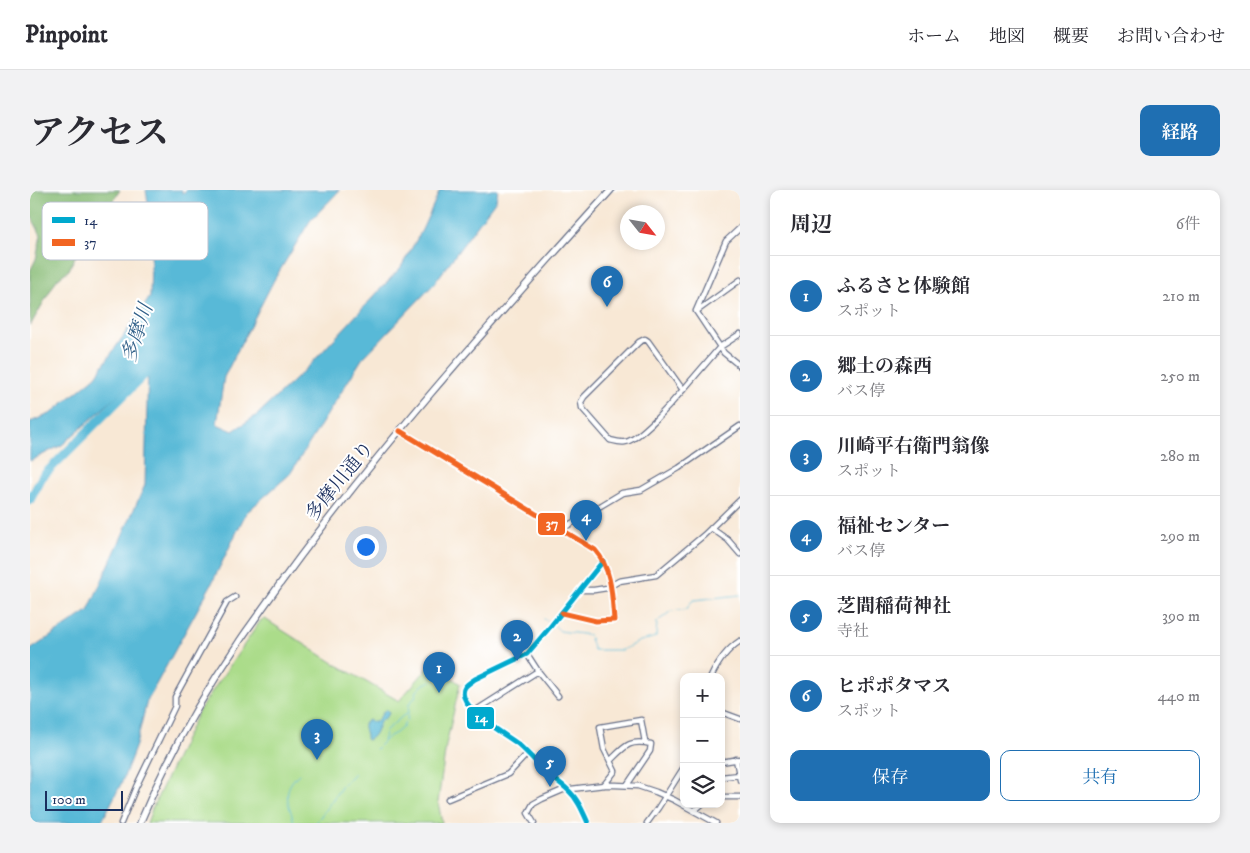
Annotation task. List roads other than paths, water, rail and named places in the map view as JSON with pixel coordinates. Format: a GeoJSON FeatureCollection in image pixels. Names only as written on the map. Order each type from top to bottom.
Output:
{"type":"FeatureCollection","features":[{"type":"Feature","properties":{"kind":"street","name":"多摩川通り"},"geometry":{"type":"LineString","coordinates":[[140,823],[179,739],[202,699],[238,642],[313,539],[400,431],[482,334],[611,190]]}},
{"type":"Feature","properties":{"kind":"street"},"geometry":{"type":"LineString","coordinates":[[696,311],[726,241],[740,228]]}},
{"type":"Feature","properties":{"kind":"street"},"geometry":{"type":"LineString","coordinates":[[696,311],[740,280]]}},
{"type":"Feature","properties":{"kind":"street"},"geometry":{"type":"LineString","coordinates":[[696,311],[724,353],[740,366]]}},
{"type":"Feature","properties":{"kind":"street"},"geometry":{"type":"LineString","coordinates":[[683,390],[646,339],[639,342],[581,402],[582,408],[610,440],[627,442],[635,438],[665,410],[683,390],[720,347],[740,334]]}},
{"type":"Feature","properties":{"kind":"street"},"geometry":{"type":"LineString","coordinates":[[562,529],[622,494],[641,490],[678,468],[740,426]]}},
{"type":"Feature","properties":{"kind":"street"},"geometry":{"type":"LineString","coordinates":[[400,431],[595,550],[606,567],[611,588],[614,620],[596,621],[562,613]]}},
{"type":"Feature","properties":{"kind":"street"},"geometry":{"type":"LineString","coordinates":[[580,590],[606,588],[619,581],[656,575],[739,502]]}},
{"type":"Feature","properties":{"kind":"street"},"geometry":{"type":"LineString","coordinates":[[711,528],[728,540],[740,554]]}},
{"type":"Feature","properties":{"kind":"street"},"geometry":{"type":"LineString","coordinates":[[588,823],[568,790],[550,776],[528,753],[497,731],[474,711],[465,699],[463,691],[465,686],[475,680],[527,654],[603,561]]}},
{"type":"Feature","properties":{"kind":"street"},"geometry":{"type":"LineString","coordinates":[[121,823],[175,706],[175,697],[227,602],[235,597]]}},
{"type":"Feature","properties":{"kind":"street"},"geometry":{"type":"LineString","coordinates":[[713,673],[723,656],[740,641]]}},
{"type":"Feature","properties":{"kind":"street"},"geometry":{"type":"LineString","coordinates":[[527,654],[558,696]]}},
{"type":"Feature","properties":{"kind":"street"},"geometry":{"type":"LineString","coordinates":[[474,711],[538,671]]}},
{"type":"Feature","properties":{"kind":"street"},"geometry":{"type":"LineString","coordinates":[[725,713],[740,718]]}},
{"type":"Feature","properties":{"kind":"street"},"geometry":{"type":"LineString","coordinates":[[604,785],[615,771],[604,749],[600,727],[641,720],[645,742]]}},
{"type":"Feature","properties":{"kind":"street"},"geometry":{"type":"LineString","coordinates":[[610,761],[624,746],[630,743],[645,742],[651,744],[650,750],[627,785]]}},
{"type":"Feature","properties":{"kind":"street"},"geometry":{"type":"LineString","coordinates":[[448,800],[508,774],[528,753]]}},
{"type":"Feature","properties":{"kind":"street"},"geometry":{"type":"LineString","coordinates":[[725,761],[738,759],[740,780]]}},
{"type":"Feature","properties":{"kind":"street"},"geometry":{"type":"LineString","coordinates":[[725,777],[740,775]]}},
{"type":"Feature","properties":{"kind":"street"},"geometry":{"type":"LineString","coordinates":[[647,823],[680,778]]}},
{"type":"Feature","properties":{"kind":"street"},"geometry":{"type":"LineString","coordinates":[[534,823],[528,813],[533,804],[563,790],[604,785],[638,786],[666,796],[716,823]]}},
{"type":"Feature","properties":{"kind":"street"},"geometry":{"type":"LineString","coordinates":[[725,797],[740,797]]}},
{"type":"Feature","properties":{"kind":"street"},"geometry":{"type":"LineString","coordinates":[[694,811],[697,808]]}},
{"type":"Feature","properties":{"kind":"water"},"geometry":{"type":"Polygon","coordinates":[[[146,190],[182,190],[182,194],[186,190],[340,190],[310,221],[274,280],[224,377],[217,424],[233,431],[257,415],[310,365],[401,267],[422,230],[440,190],[498,190],[496,200],[433,285],[362,359],[290,474],[246,513],[211,585],[147,701],[136,745],[122,782],[101,823],[30,823],[30,650],[88,611],[145,485],[148,365],[114,399],[62,445],[30,461],[30,422],[50,414],[96,376],[150,297],[151,260],[208,260],[208,202],[148,202],[146,190]]]}},
{"type":"Feature","properties":{"kind":"water"},"geometry":{"type":"Polygon","coordinates":[[[386,709],[389,714],[381,720],[373,736],[368,740],[366,739],[364,724],[369,720],[373,722],[377,720],[386,709]]]}},
{"type":"Feature","properties":{"kind":"waterway","name":"多摩川"},"geometry":{"type":"LineString","coordinates":[[30,500],[42,477],[148,371],[151,360]]}},
{"type":"Feature","properties":{"kind":"waterway"},"geometry":{"type":"LineString","coordinates":[[555,626],[560,631],[589,635],[594,650],[622,650],[656,636],[657,622],[671,611],[687,609],[694,600],[740,595]]}},
{"type":"Feature","properties":{"kind":"waterway"},"geometry":{"type":"LineString","coordinates":[[544,619],[549,622]]}},
{"type":"Feature","properties":{"kind":"waterway"},"geometry":{"type":"LineString","coordinates":[[376,749],[388,737],[403,727],[407,721],[409,704],[417,691],[424,684],[431,681]]}},
{"type":"Feature","properties":{"kind":"waterway"},"geometry":{"type":"LineString","coordinates":[[383,741],[386,730],[404,715],[408,714]]}},
{"type":"Feature","properties":{"kind":"waterway"},"geometry":{"type":"LineString","coordinates":[[316,823],[342,786],[354,773]]}},
{"type":"Feature","properties":{"kind":"waterway"},"geometry":{"type":"LineString","coordinates":[[294,823],[288,803],[288,791],[293,780],[299,774]]}},
{"type":"Feature","properties":{"kind":"place","name":"ヒポポタマス"},"geometry":{"type":"Point","coordinates":[607,307]}},
{"type":"Feature","properties":{"kind":"place","name":"福祉センター"},"geometry":{"type":"Point","coordinates":[586,541]}},
{"type":"Feature","properties":{"kind":"place","name":"郷土の森西"},"geometry":{"type":"Point","coordinates":[517,661]}},
{"type":"Feature","properties":{"kind":"place","name":"ふるさと体験館"},"geometry":{"type":"Point","coordinates":[439,693]}},
{"type":"Feature","properties":{"kind":"place","name":"川崎平右衛門翁像"},"geometry":{"type":"Point","coordinates":[317,760]}},
{"type":"Feature","properties":{"kind":"place","name":"芝間稲荷神社"},"geometry":{"type":"Point","coordinates":[550,787]}}]}
